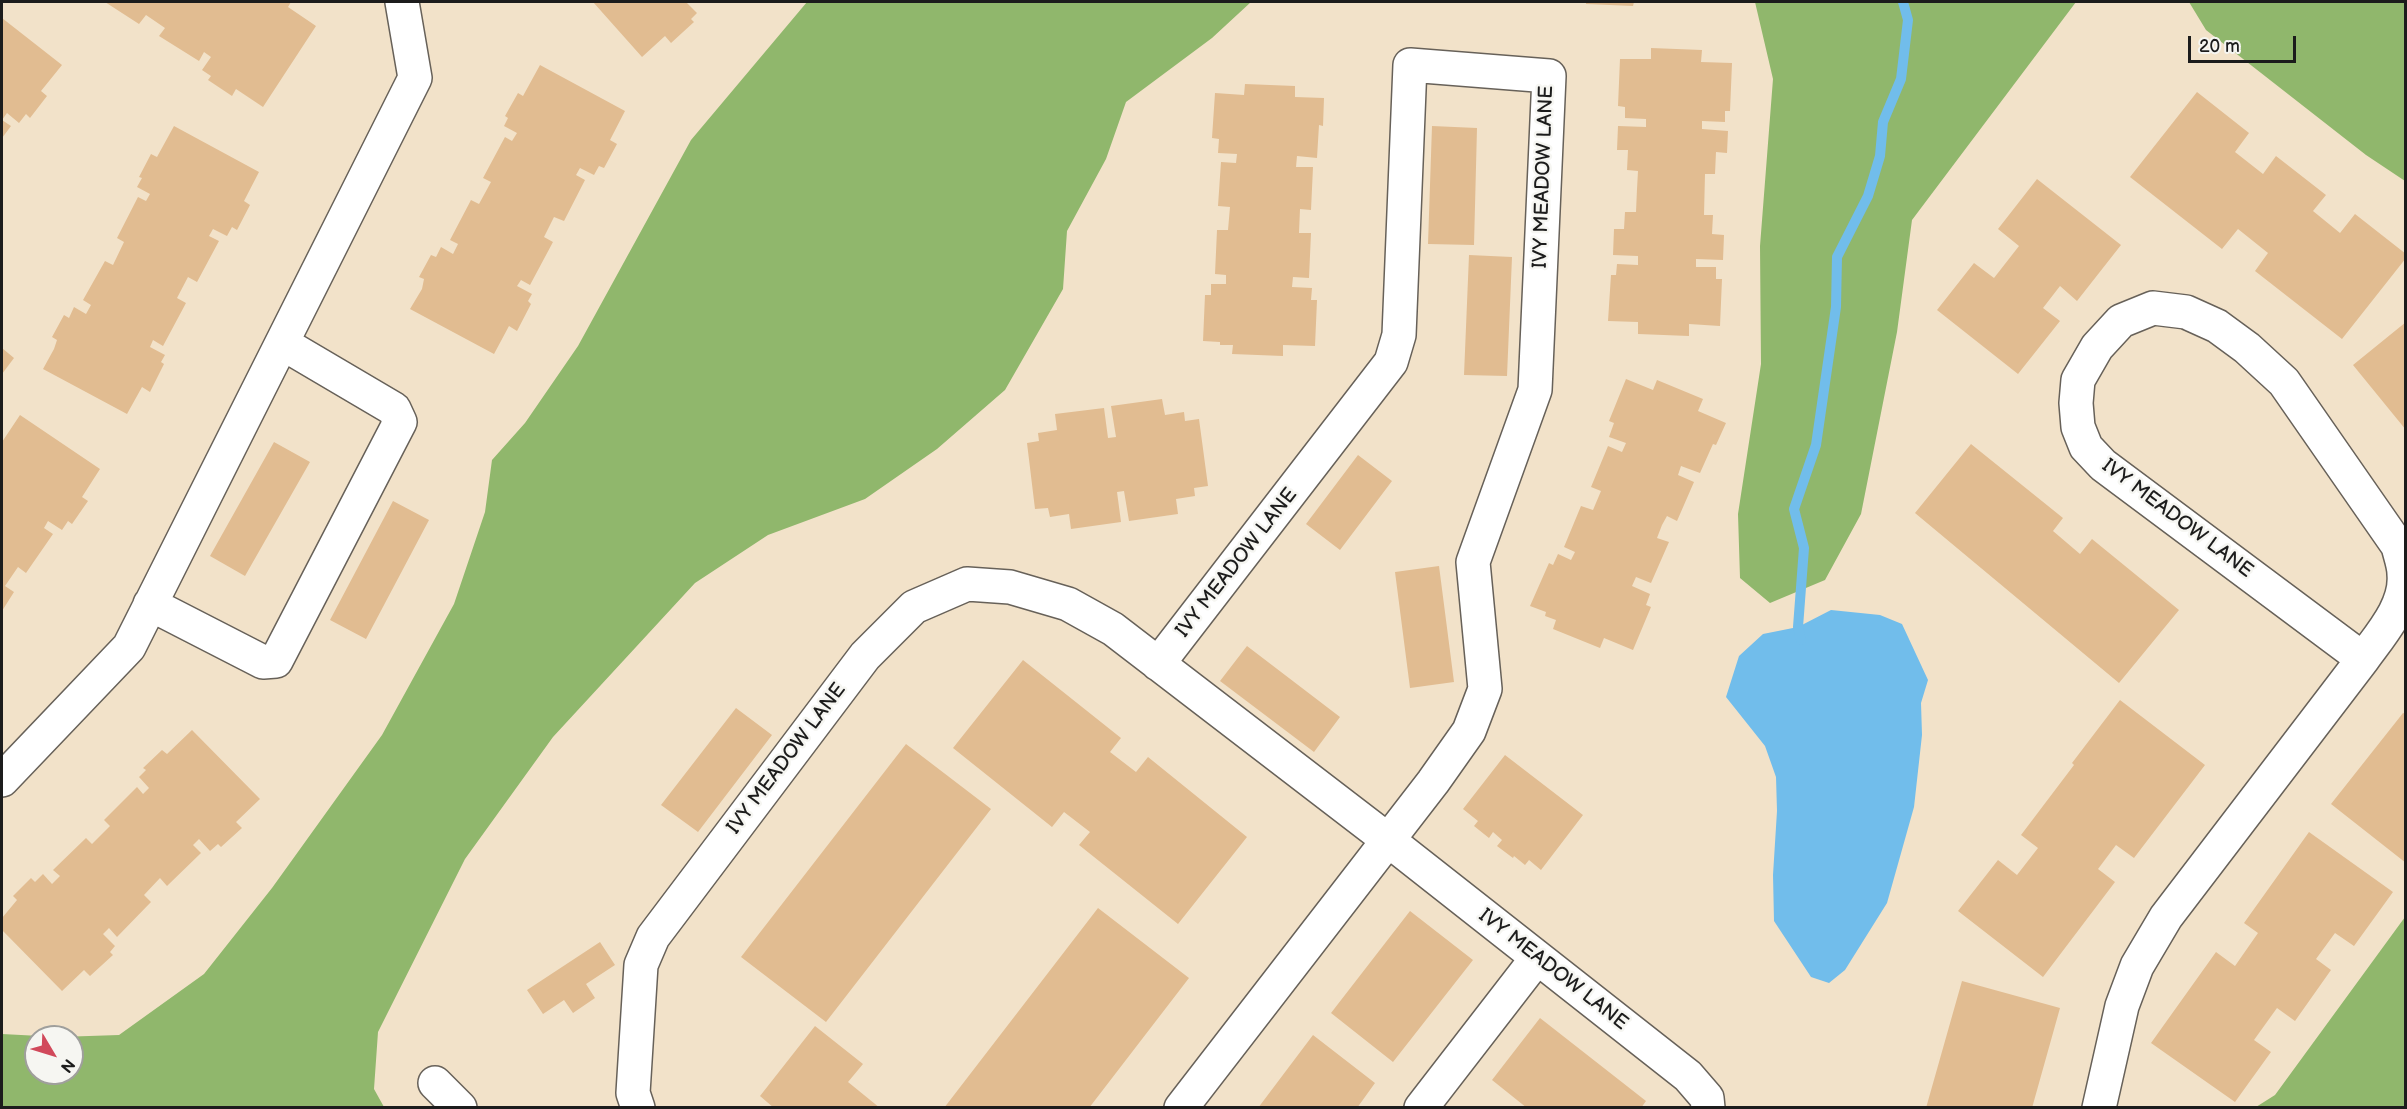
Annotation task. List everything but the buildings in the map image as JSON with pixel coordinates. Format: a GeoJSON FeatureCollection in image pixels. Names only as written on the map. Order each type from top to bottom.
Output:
{"type":"FeatureCollection","features":[{"type":"Feature","properties":{"kind":"street"},"geometry":{"type":"LineString","coordinates":[[2,780],[129,647],[415,78],[402,2]]}},
{"type":"Feature","properties":{"kind":"street","name":"IVY MEADOW LANE"},"geometry":{"type":"LineString","coordinates":[[1158,664],[1391,362],[1399,335],[1410,65],[1549,76],[1535,390],[1473,562],[1485,689],[1469,731],[1388,840],[1180,1107]]}},
{"type":"Feature","properties":{"kind":"street","name":"IVY MEADOW LANE"},"geometry":{"type":"LineString","coordinates":[[2099,1107],[2122,1006],[2137,966],[2166,916],[2363,659],[2390,622],[2400,600],[2405,576],[2398,546],[2284,382],[2247,348],[2217,326],[2186,312],[2153,308],[2121,321],[2097,347],[2078,380],[2076,403],[2078,427],[2086,447],[2103,465],[2363,659]]}},
{"type":"Feature","properties":{"kind":"street"},"geometry":{"type":"LineString","coordinates":[[150,604],[263,662],[276,661],[400,422],[393,409],[282,343]]}},
{"type":"Feature","properties":{"kind":"street","name":"IVY MEADOW LANE"},"geometry":{"type":"LineString","coordinates":[[638,1107],[633,1092],[641,965],[653,937],[865,656],[914,607],[967,584],[1010,587],[1068,604],[1113,629],[1388,840],[1688,1076],[1707,1098],[1708,1107]]}},
{"type":"Feature","properties":{"kind":"street"},"geometry":{"type":"LineString","coordinates":[[1421,1107],[1537,958]]}},
{"type":"Feature","properties":{"kind":"street"},"geometry":{"type":"LineString","coordinates":[[435,1083],[460,1107]]}},
{"type":"Feature","properties":{"kind":"green space"},"geometry":{"type":"Polygon","coordinates":[[[807,2],[1251,2],[1212,38],[1126,102],[1106,159],[1067,231],[1063,289],[1005,390],[937,449],[865,499],[768,535],[695,583],[553,737],[465,859],[378,1032],[374,1089],[384,1107],[2,1107],[2,1034],[24,1035],[24,1085],[84,1085],[84,1036],[119,1035],[204,974],[272,888],[382,735],[454,604],[485,512],[492,460],[525,423],[578,346],[691,140],[807,2]]]}},
{"type":"Feature","properties":{"kind":"green space"},"geometry":{"type":"Polygon","coordinates":[[[1755,2],[2076,2],[1912,220],[1897,332],[1861,514],[1825,580],[1770,603],[1740,578],[1738,514],[1761,364],[1760,246],[1773,79],[1755,2]]]}},
{"type":"Feature","properties":{"kind":"green space"},"geometry":{"type":"Polygon","coordinates":[[[2189,2],[2405,2],[2405,181],[2366,155],[2206,30],[2189,2]]]}},
{"type":"Feature","properties":{"kind":"green space"},"geometry":{"type":"Polygon","coordinates":[[[2405,917],[2405,1107],[2256,1107],[2275,1095],[2405,917]]]}},
{"type":"Feature","properties":{"kind":"water"},"geometry":{"type":"Polygon","coordinates":[[[1831,610],[1880,615],[1902,624],[1928,680],[1921,703],[1922,735],[1914,807],[1887,903],[1845,970],[1829,983],[1811,977],[1774,921],[1776,777],[1765,746],[1726,697],[1739,656],[1763,634],[1798,627],[1831,610]]]}},
{"type":"Feature","properties":{"kind":"waterway"},"geometry":{"type":"LineString","coordinates":[[1801,640],[1798,627],[1804,548],[1794,509],[1816,445],[1836,307],[1837,257],[1868,196],[1880,156],[1883,122],[1901,79],[1908,20],[1903,2]]}}]}
